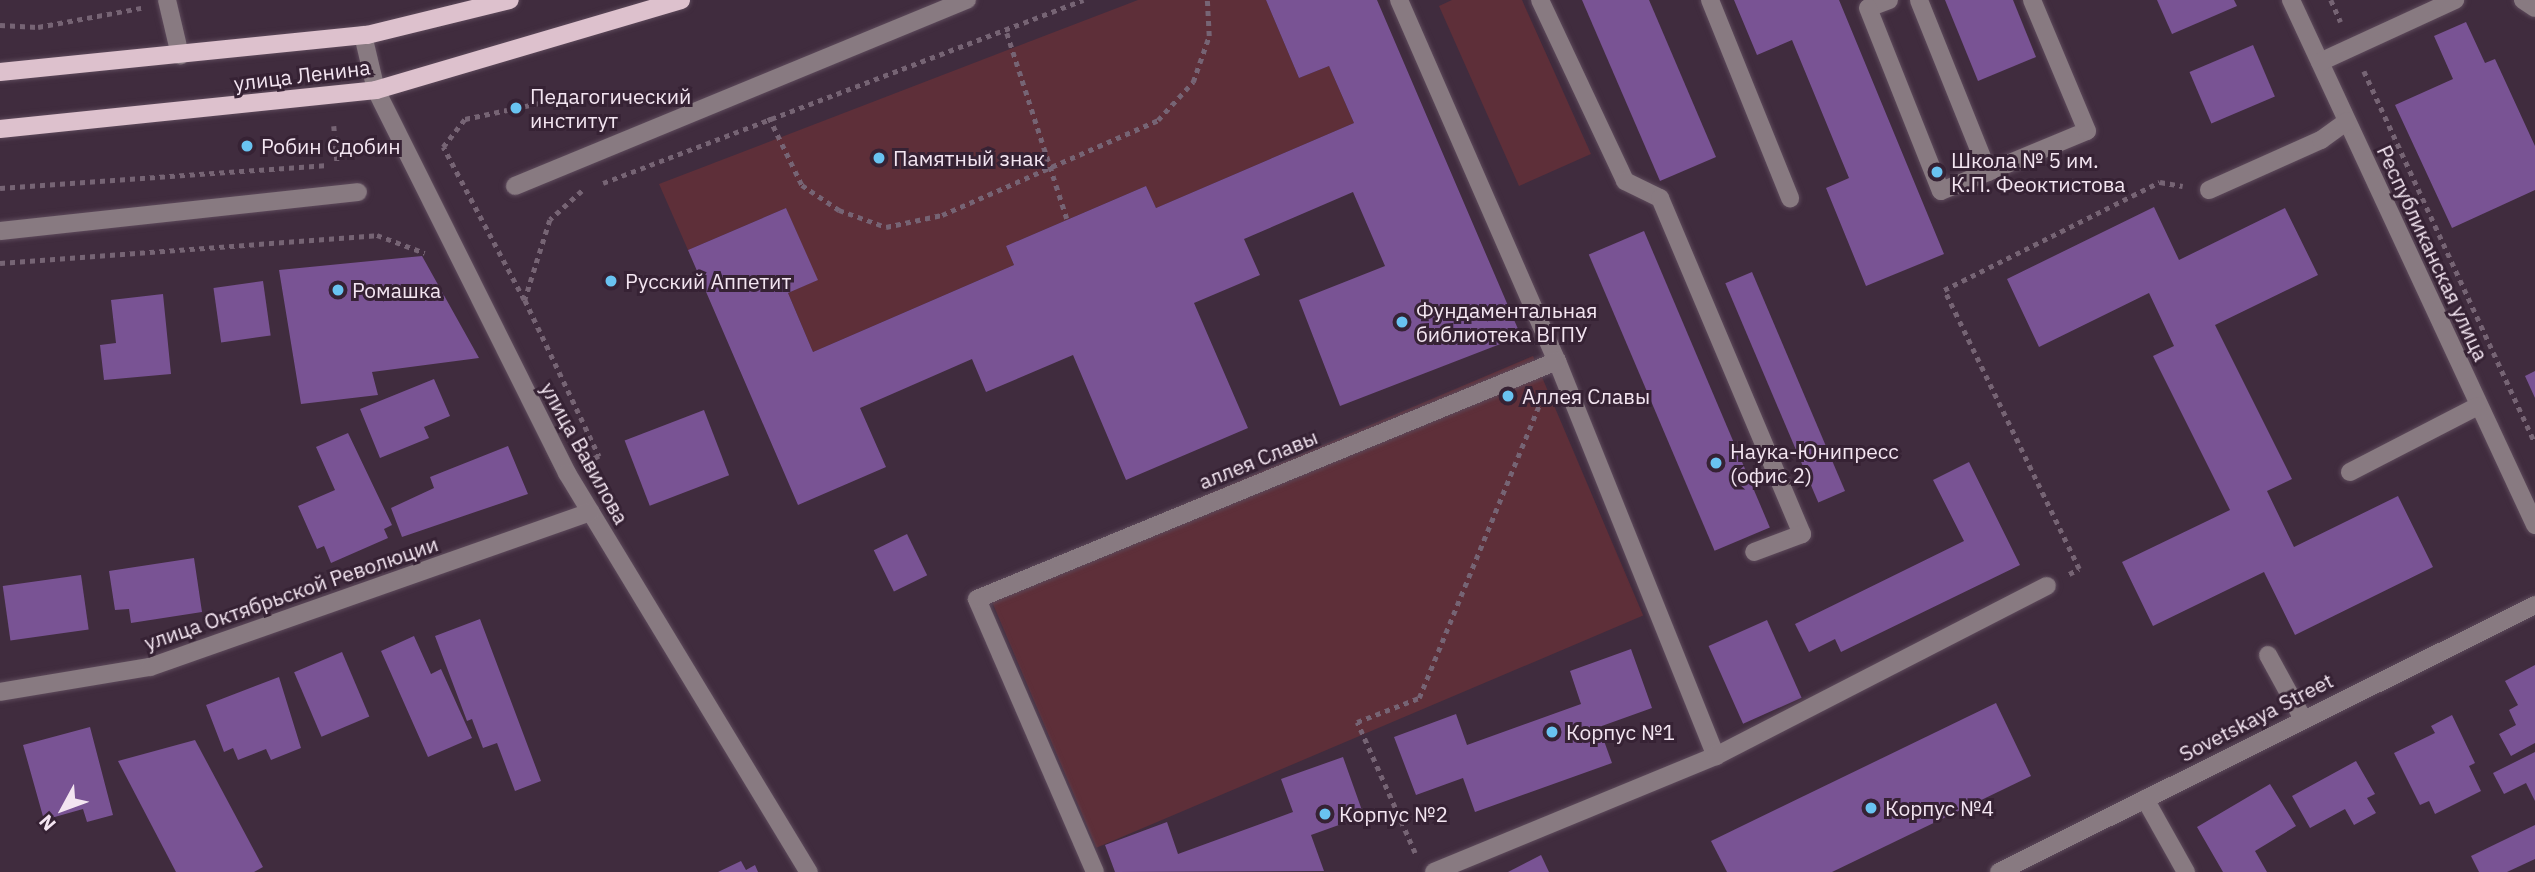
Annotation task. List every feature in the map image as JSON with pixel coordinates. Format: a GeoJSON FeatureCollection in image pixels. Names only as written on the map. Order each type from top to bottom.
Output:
{"type":"FeatureCollection","features":[{"type":"Feature","properties":{"kind":"main road","name":"улица Ленина"},"geometry":{"type":"LineString","coordinates":[[0,72],[363,35],[510,0]]}},
{"type":"Feature","properties":{"kind":"main road","name":"улица Ленина"},"geometry":{"type":"LineString","coordinates":[[0,130],[376,90],[681,0]]}},
{"type":"Feature","properties":{"kind":"street"},"geometry":{"type":"LineString","coordinates":[[515,186],[967,0]]}},
{"type":"Feature","properties":{"kind":"street"},"geometry":{"type":"LineString","coordinates":[[1399,0],[1557,361],[1716,756]]}},
{"type":"Feature","properties":{"kind":"street"},"geometry":{"type":"LineString","coordinates":[[1540,0],[1625,181],[1660,198],[1802,534],[1754,552]]}},
{"type":"Feature","properties":{"kind":"street"},"geometry":{"type":"LineString","coordinates":[[1710,0],[1790,198]]}},
{"type":"Feature","properties":{"kind":"street"},"geometry":{"type":"LineString","coordinates":[[1889,0],[1868,8],[1941,191],[2087,131],[2032,0]]}},
{"type":"Feature","properties":{"kind":"street"},"geometry":{"type":"LineString","coordinates":[[1919,0],[1988,172]]}},
{"type":"Feature","properties":{"kind":"street","name":"Республиканская улица"},"geometry":{"type":"LineString","coordinates":[[2291,0],[2535,526]]}},
{"type":"Feature","properties":{"kind":"street"},"geometry":{"type":"LineString","coordinates":[[2320,62],[2455,0]]}},
{"type":"Feature","properties":{"kind":"street"},"geometry":{"type":"LineString","coordinates":[[2523,0],[2535,8]]}},
{"type":"Feature","properties":{"kind":"street"},"geometry":{"type":"LineString","coordinates":[[167,1],[180,55]]}},
{"type":"Feature","properties":{"kind":"street","name":"улица Вавилова"},"geometry":{"type":"LineString","coordinates":[[363,35],[376,90],[567,473],[809,872]]}},
{"type":"Feature","properties":{"kind":"street"},"geometry":{"type":"LineString","coordinates":[[2209,190],[2321,140],[2347,121]]}},
{"type":"Feature","properties":{"kind":"street"},"geometry":{"type":"LineString","coordinates":[[0,231],[358,192]]}},
{"type":"Feature","properties":{"kind":"street","name":"аллея Славы"},"geometry":{"type":"LineString","coordinates":[[1095,872],[977,598],[1557,361]]}},
{"type":"Feature","properties":{"kind":"street"},"geometry":{"type":"LineString","coordinates":[[2350,472],[2478,405]]}},
{"type":"Feature","properties":{"kind":"street","name":"улица Октябрьской Революции"},"geometry":{"type":"LineString","coordinates":[[0,692],[150,667],[590,512]]}},
{"type":"Feature","properties":{"kind":"street"},"geometry":{"type":"LineString","coordinates":[[1434,872],[1716,756],[2046,586]]}},
{"type":"Feature","properties":{"kind":"street","name":"Sovetskaya Street"},"geometry":{"type":"LineString","coordinates":[[1999,872],[2535,605]]}},
{"type":"Feature","properties":{"kind":"street"},"geometry":{"type":"LineString","coordinates":[[2268,655],[2303,719]]}},
{"type":"Feature","properties":{"kind":"street"},"geometry":{"type":"LineString","coordinates":[[2145,799],[2186,872]]}},
{"type":"Feature","properties":{"kind":"path"},"geometry":{"type":"LineString","coordinates":[[567,473],[599,456],[525,300],[550,220],[579,192],[769,117],[1007,33],[1083,0]]}},
{"type":"Feature","properties":{"kind":"path"},"geometry":{"type":"LineString","coordinates":[[769,117],[802,185],[839,210],[886,227],[942,215],[1158,120],[1193,82],[1209,36],[1207,0]]}},
{"type":"Feature","properties":{"kind":"path"},"geometry":{"type":"LineString","coordinates":[[2332,0],[2535,443]]}},
{"type":"Feature","properties":{"kind":"path"},"geometry":{"type":"LineString","coordinates":[[0,25],[38,27],[167,1]]}},
{"type":"Feature","properties":{"kind":"path"},"geometry":{"type":"LineString","coordinates":[[1007,33],[1053,168],[1067,219]]}},
{"type":"Feature","properties":{"kind":"path"},"geometry":{"type":"LineString","coordinates":[[0,188],[340,164],[334,126]]}},
{"type":"Feature","properties":{"kind":"path"},"geometry":{"type":"LineString","coordinates":[[2046,586],[2079,569],[1944,290],[2160,182],[2209,190]]}},
{"type":"Feature","properties":{"kind":"path"},"geometry":{"type":"LineString","coordinates":[[0,263],[377,235],[424,252],[431,262]]}},
{"type":"Feature","properties":{"kind":"path"},"geometry":{"type":"LineString","coordinates":[[1418,859],[1357,722],[1419,698],[1557,361]]}},
{"type":"Feature","properties":{"kind":"shaded area"},"geometry":{"type":"Polygon","coordinates":[[[1138,0],[1266,0],[1299,78],[1329,66],[1354,123],[1156,208],[1146,186],[1006,246],[1014,265],[813,352],[788,293],[817,280],[786,208],[688,250],[659,184],[1138,0]]]}},
{"type":"Feature","properties":{"kind":"shaded area"},"geometry":{"type":"Polygon","coordinates":[[[1452,0],[1522,0],[1591,154],[1519,186],[1439,6],[1452,0]]]}},
{"type":"Feature","properties":{"kind":"shaded area"},"geometry":{"type":"Polygon","coordinates":[[[1533,356],[1643,616],[1096,848],[986,588],[1533,356]]]}},
{"type":"Feature","properties":{"kind":"building"},"geometry":{"type":"Polygon","coordinates":[[[1266,0],[1377,0],[1521,336],[1340,406],[1299,300],[1385,266],[1353,192],[1244,239],[1260,275],[1194,303],[1248,428],[1126,480],[1073,355],[986,392],[972,359],[860,408],[886,467],[798,505],[688,250],[786,208],[818,280],[788,293],[813,352],[1014,265],[1006,246],[1146,186],[1156,208],[1354,123],[1329,66],[1299,78],[1266,0]]]}},
{"type":"Feature","properties":{"kind":"building"},"geometry":{"type":"Polygon","coordinates":[[[1582,0],[1649,0],[1716,157],[1660,181],[1582,0]]]}},
{"type":"Feature","properties":{"kind":"building"},"geometry":{"type":"Polygon","coordinates":[[[1734,0],[1839,0],[1944,254],[1866,286],[1826,188],[1849,178],[1792,40],[1757,55],[1734,0]]]}},
{"type":"Feature","properties":{"kind":"building"},"geometry":{"type":"Polygon","coordinates":[[[1945,0],[2013,0],[2036,57],[1978,81],[1945,0]]]}},
{"type":"Feature","properties":{"kind":"building"},"geometry":{"type":"Polygon","coordinates":[[[2157,0],[2234,0],[2237,6],[2172,34],[2157,0]]]}},
{"type":"Feature","properties":{"kind":"building"},"geometry":{"type":"Polygon","coordinates":[[[2466,22],[2485,63],[2495,59],[2535,146],[2535,190],[2452,228],[2395,105],[2453,79],[2434,36],[2466,22]]]}},
{"type":"Feature","properties":{"kind":"building"},"geometry":{"type":"Polygon","coordinates":[[[2253,45],[2275,97],[2211,124],[2189,72],[2253,45]]]}},
{"type":"Feature","properties":{"kind":"building"},"geometry":{"type":"Polygon","coordinates":[[[2154,207],[2179,260],[2285,208],[2318,275],[2215,325],[2292,479],[2267,491],[2294,547],[2398,496],[2433,567],[2295,635],[2264,572],[2153,626],[2122,562],[2230,510],[2153,356],[2174,346],[2149,293],[2039,347],[2007,279],[2154,207]]]}},
{"type":"Feature","properties":{"kind":"building"},"geometry":{"type":"Polygon","coordinates":[[[1644,231],[1770,527],[1715,551],[1589,254],[1644,231]]]}},
{"type":"Feature","properties":{"kind":"building"},"geometry":{"type":"Polygon","coordinates":[[[422,256],[479,358],[372,372],[378,395],[301,404],[279,270],[422,256]]]}},
{"type":"Feature","properties":{"kind":"building"},"geometry":{"type":"Polygon","coordinates":[[[1752,272],[1845,491],[1818,502],[1725,283],[1752,272]]]}},
{"type":"Feature","properties":{"kind":"building"},"geometry":{"type":"Polygon","coordinates":[[[263,281],[271,335],[221,342],[213,288],[263,281]]]}},
{"type":"Feature","properties":{"kind":"building"},"geometry":{"type":"Polygon","coordinates":[[[163,294],[171,374],[104,380],[100,345],[116,343],[111,300],[163,294]]]}},
{"type":"Feature","properties":{"kind":"building"},"geometry":{"type":"Polygon","coordinates":[[[2535,371],[2535,398],[2525,376],[2535,371]]]}},
{"type":"Feature","properties":{"kind":"building"},"geometry":{"type":"Polygon","coordinates":[[[434,379],[450,416],[424,427],[429,438],[380,458],[360,409],[434,379]]]}},
{"type":"Feature","properties":{"kind":"building"},"geometry":{"type":"Polygon","coordinates":[[[704,410],[729,475],[650,506],[625,440],[704,410]]]}},
{"type":"Feature","properties":{"kind":"building"},"geometry":{"type":"Polygon","coordinates":[[[348,433],[392,525],[384,529],[388,538],[331,563],[324,546],[317,549],[298,506],[335,490],[316,447],[348,433]]]}},
{"type":"Feature","properties":{"kind":"building"},"geometry":{"type":"Polygon","coordinates":[[[508,446],[528,494],[402,537],[391,508],[434,488],[430,477],[508,446]]]}},
{"type":"Feature","properties":{"kind":"building"},"geometry":{"type":"Polygon","coordinates":[[[1969,462],[2020,565],[1841,652],[1835,639],[1809,652],[1795,624],[1964,541],[1933,480],[1969,462]]]}},
{"type":"Feature","properties":{"kind":"building"},"geometry":{"type":"Polygon","coordinates":[[[907,534],[927,575],[894,592],[874,550],[907,534]]]}},
{"type":"Feature","properties":{"kind":"building"},"geometry":{"type":"Polygon","coordinates":[[[194,558],[202,612],[131,623],[129,609],[115,610],[109,571],[194,558]]]}},
{"type":"Feature","properties":{"kind":"building"},"geometry":{"type":"Polygon","coordinates":[[[81,575],[89,629],[10,640],[3,586],[81,575]]]}},
{"type":"Feature","properties":{"kind":"building"},"geometry":{"type":"Polygon","coordinates":[[[480,619],[541,781],[515,791],[497,743],[483,748],[472,719],[467,721],[435,636],[480,619]]]}},
{"type":"Feature","properties":{"kind":"building"},"geometry":{"type":"Polygon","coordinates":[[[1767,620],[1802,698],[1743,724],[1709,646],[1767,620]]]}},
{"type":"Feature","properties":{"kind":"building"},"geometry":{"type":"Polygon","coordinates":[[[414,636],[431,674],[441,669],[472,738],[428,757],[381,651],[414,636]]]}},
{"type":"Feature","properties":{"kind":"building","name":"Корпус №1"},"geometry":{"type":"Polygon","coordinates":[[[1631,649],[1652,708],[1599,727],[1612,763],[1475,812],[1463,778],[1416,795],[1394,737],[1456,714],[1467,745],[1581,704],[1570,671],[1631,649]]]}},
{"type":"Feature","properties":{"kind":"building"},"geometry":{"type":"Polygon","coordinates":[[[342,652],[369,716],[321,737],[294,672],[342,652]]]}},
{"type":"Feature","properties":{"kind":"building"},"geometry":{"type":"Polygon","coordinates":[[[2535,665],[2535,743],[2511,756],[2499,734],[2516,725],[2509,710],[2518,705],[2505,681],[2535,665]]]}},
{"type":"Feature","properties":{"kind":"building"},"geometry":{"type":"Polygon","coordinates":[[[279,677],[301,748],[271,760],[266,749],[238,760],[233,748],[224,752],[206,705],[279,677]]]}},
{"type":"Feature","properties":{"kind":"building","name":"Корпус №4"},"geometry":{"type":"Polygon","coordinates":[[[1996,703],[2031,776],[1832,872],[1727,872],[1711,841],[1996,703]]]}},
{"type":"Feature","properties":{"kind":"building"},"geometry":{"type":"Polygon","coordinates":[[[2452,715],[2475,763],[2469,766],[2481,791],[2435,814],[2429,801],[2420,805],[2394,753],[2435,733],[2431,726],[2452,715]]]}},
{"type":"Feature","properties":{"kind":"building"},"geometry":{"type":"Polygon","coordinates":[[[90,727],[113,815],[87,822],[83,809],[44,820],[23,745],[90,727]]]}},
{"type":"Feature","properties":{"kind":"building"},"geometry":{"type":"Polygon","coordinates":[[[195,740],[263,867],[254,872],[176,872],[118,761],[195,740]]]}},
{"type":"Feature","properties":{"kind":"building"},"geometry":{"type":"Polygon","coordinates":[[[2535,752],[2535,801],[2526,783],[2504,794],[2493,773],[2535,752]]]}},
{"type":"Feature","properties":{"kind":"building","name":"Корпус №2"},"geometry":{"type":"Polygon","coordinates":[[[1343,757],[1364,816],[1311,835],[1324,871],[1115,872],[1105,845],[1167,822],[1178,854],[1293,812],[1281,779],[1343,757]]]}},
{"type":"Feature","properties":{"kind":"building"},"geometry":{"type":"Polygon","coordinates":[[[2356,761],[2375,794],[2367,798],[2376,813],[2354,825],[2345,809],[2310,828],[2292,796],[2356,761]]]}},
{"type":"Feature","properties":{"kind":"building"},"geometry":{"type":"Polygon","coordinates":[[[2270,784],[2296,826],[2255,851],[2267,872],[2223,872],[2197,827],[2270,784]]]}},
{"type":"Feature","properties":{"kind":"building"},"geometry":{"type":"Polygon","coordinates":[[[2535,825],[2535,859],[2507,872],[2479,872],[2471,856],[2535,825]]]}},
{"type":"Feature","properties":{"kind":"building"},"geometry":{"type":"Polygon","coordinates":[[[1541,855],[1549,872],[1508,872],[1541,855]]]}},
{"type":"Feature","properties":{"kind":"building"},"geometry":{"type":"Polygon","coordinates":[[[741,861],[746,870],[755,865],[758,872],[718,872],[741,861]]]}},
{"type":"Feature","properties":{"kind":"place","name":"Педагогический институт"},"geometry":{"type":"Point","coordinates":[516,108]}},
{"type":"Feature","properties":{"kind":"place","name":"Робин Сдобин"},"geometry":{"type":"Point","coordinates":[247,146]}},
{"type":"Feature","properties":{"kind":"place","name":"Памятный знак"},"geometry":{"type":"Point","coordinates":[879,158]}},
{"type":"Feature","properties":{"kind":"place","name":"Школа № 5 им. К.П. Феоктистова"},"geometry":{"type":"Point","coordinates":[1937,172]}},
{"type":"Feature","properties":{"kind":"place","name":"Русский Аппетит"},"geometry":{"type":"Point","coordinates":[611,281]}},
{"type":"Feature","properties":{"kind":"place","name":"Ромашка"},"geometry":{"type":"Point","coordinates":[338,290]}},
{"type":"Feature","properties":{"kind":"place","name":"Фундаментальная библиотека ВГПУ"},"geometry":{"type":"Point","coordinates":[1402,322]}},
{"type":"Feature","properties":{"kind":"place","name":"Аллея Славы"},"geometry":{"type":"Point","coordinates":[1508,396]}},
{"type":"Feature","properties":{"kind":"place","name":"Наука-Юнипресс (офис 2)"},"geometry":{"type":"Point","coordinates":[1716,463]}},
{"type":"Feature","properties":{"kind":"place","name":"Корпус №1"},"geometry":{"type":"Point","coordinates":[1552,732]}},
{"type":"Feature","properties":{"kind":"place","name":"Корпус №4"},"geometry":{"type":"Point","coordinates":[1871,808]}},
{"type":"Feature","properties":{"kind":"place","name":"Корпус №2"},"geometry":{"type":"Point","coordinates":[1325,814]}}]}
